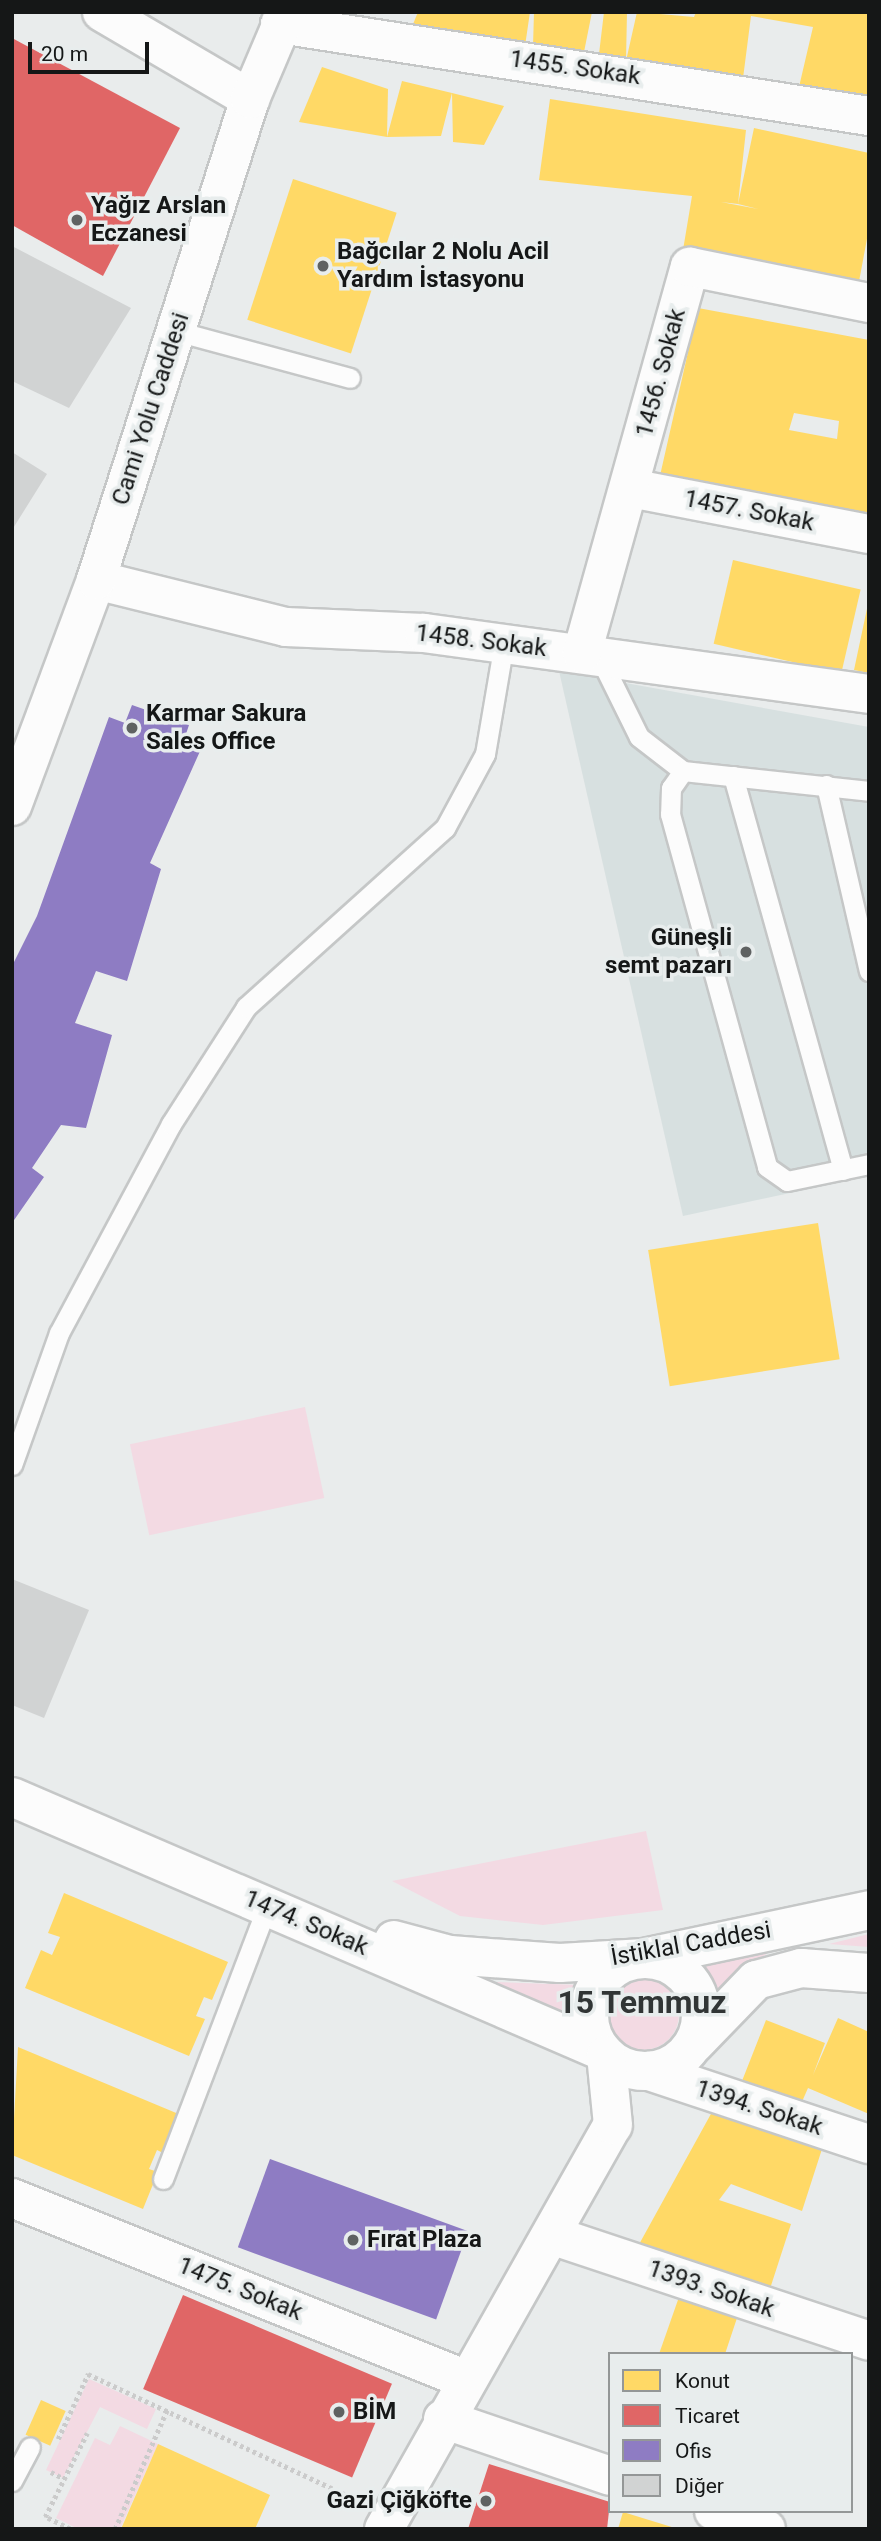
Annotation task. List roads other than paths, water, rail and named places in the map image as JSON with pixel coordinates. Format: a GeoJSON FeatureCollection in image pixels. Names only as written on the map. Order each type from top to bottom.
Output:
{"type":"FeatureCollection","features":[{"type":"Feature","properties":{"kind":"street"},"geometry":{"type":"LineString","coordinates":[[102,12],[250,99]]}},
{"type":"Feature","properties":{"kind":"street","name":"Cami Yolu Caddesi"},"geometry":{"type":"LineString","coordinates":[[12,806],[96,580],[250,99],[284,18]]}},
{"type":"Feature","properties":{"kind":"street","name":"1455. Sokak"},"geometry":{"type":"LineString","coordinates":[[284,18],[869,116]]}},
{"type":"Feature","properties":{"kind":"street","name":"1456. Sokak"},"geometry":{"type":"LineString","coordinates":[[591,654],[630,488],[690,267],[869,303]]}},
{"type":"Feature","properties":{"kind":"street","name":"1457. Sokak"},"geometry":{"type":"LineString","coordinates":[[630,488],[869,534]]}},
{"type":"Feature","properties":{"kind":"street","name":"1458. Sokak"},"geometry":{"type":"LineString","coordinates":[[96,580],[286,627],[504,643],[869,694]]}},
{"type":"Feature","properties":{"kind":"street","name":"1474. Sokak"},"geometry":{"type":"LineString","coordinates":[[12,1797],[603,2052]]}},
{"type":"Feature","properties":{"kind":"street","name":"İstiklal Caddesi"},"geometry":{"type":"LineString","coordinates":[[267,1906],[450,1955],[560,1963],[644,1958],[869,1910]]}},
{"type":"Feature","properties":{"kind":"street"},"geometry":{"type":"LineString","coordinates":[[387,2523],[443,2419],[554,2236],[613,2125],[603,2052],[587,2017],[598,1982],[626,1961],[644,1958],[677,1968],[694,1988],[701,2012],[692,2046]]}},
{"type":"Feature","properties":{"kind":"street"},"geometry":{"type":"LineString","coordinates":[[603,2052],[631,2070],[666,2068],[692,2046],[756,1980],[801,1968],[869,1973]]}},
{"type":"Feature","properties":{"kind":"street","name":"1394. Sokak"},"geometry":{"type":"LineString","coordinates":[[649,2071],[869,2144]]}},
{"type":"Feature","properties":{"kind":"street","name":"1475. Sokak"},"geometry":{"type":"LineString","coordinates":[[12,2197],[467,2380]]}},
{"type":"Feature","properties":{"kind":"street","name":"1393. Sokak"},"geometry":{"type":"LineString","coordinates":[[554,2236],[869,2341]]}},
{"type":"Feature","properties":{"kind":"street"},"geometry":{"type":"LineString","coordinates":[[443,2419],[608,2475]]}},
{"type":"Feature","properties":{"kind":"street"},"geometry":{"type":"LineString","coordinates":[[720,2513],[766,2529]]}},
{"type":"Feature","properties":{"kind":"lane"},"geometry":{"type":"LineString","coordinates":[[176,331],[350,377]]}},
{"type":"Feature","properties":{"kind":"lane"},"geometry":{"type":"LineString","coordinates":[[12,1465],[59,1333],[171,1124],[246,1007],[445,828],[485,754],[504,643]]}},
{"type":"Feature","properties":{"kind":"lane"},"geometry":{"type":"LineString","coordinates":[[591,654],[639,737],[683,771],[869,791]]}},
{"type":"Feature","properties":{"kind":"lane"},"geometry":{"type":"LineString","coordinates":[[683,771],[671,788],[670,814],[767,1167],[787,1181],[869,1164]]}},
{"type":"Feature","properties":{"kind":"lane"},"geometry":{"type":"LineString","coordinates":[[733,776],[843,1170]]}},
{"type":"Feature","properties":{"kind":"lane"},"geometry":{"type":"LineString","coordinates":[[826,785],[869,971]]}},
{"type":"Feature","properties":{"kind":"lane"},"geometry":{"type":"LineString","coordinates":[[163,2179],[267,1906]]}},
{"type":"Feature","properties":{"kind":"lane"},"geometry":{"type":"LineString","coordinates":[[12,2482],[30,2447]]}},
{"type":"Feature","properties":{"kind":"place","name":"Yağız Arslan Eczanesi"},"geometry":{"type":"Point","coordinates":[77,220]}},
{"type":"Feature","properties":{"kind":"place","name":"Bağcılar 2 Nolu Acil Yardım İstasyonu"},"geometry":{"type":"Point","coordinates":[323,266]}},
{"type":"Feature","properties":{"kind":"place","name":"Karmar Sakura Sales Office"},"geometry":{"type":"Point","coordinates":[132,728]}},
{"type":"Feature","properties":{"kind":"place","name":"Güneşli semt pazarı"},"geometry":{"type":"Point","coordinates":[746,952]}},
{"type":"Feature","properties":{"kind":"place","name":"Fırat Plaza"},"geometry":{"type":"Point","coordinates":[353,2240]}},
{"type":"Feature","properties":{"kind":"place","name":"BİM"},"geometry":{"type":"Point","coordinates":[339,2412]}},
{"type":"Feature","properties":{"kind":"place","name":"Gazi Çiğköfte"},"geometry":{"type":"Point","coordinates":[486,2501]}},
{"type":"Feature","properties":{"kind":"district","name":"15 Temmuz"},"geometry":{"type":"Point","coordinates":[642,2002]}}]}
